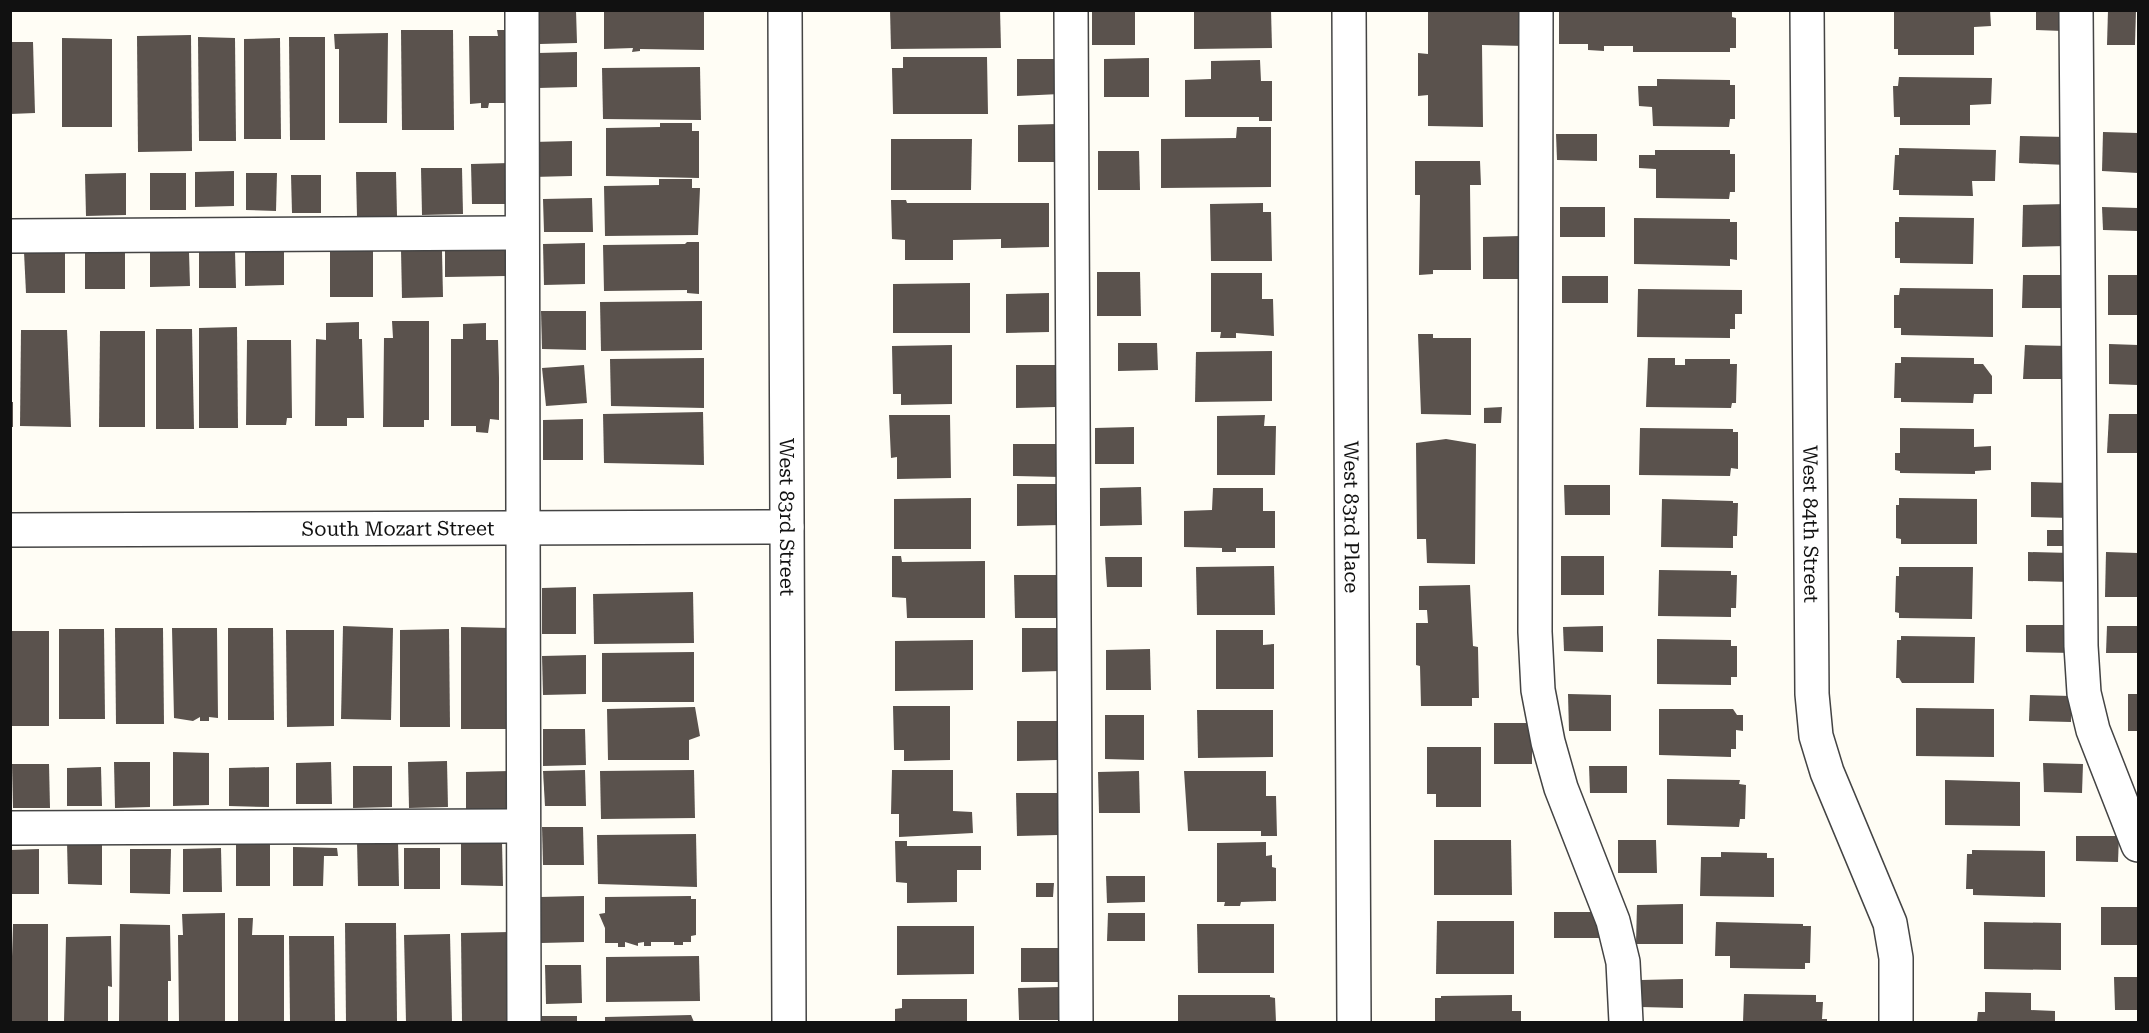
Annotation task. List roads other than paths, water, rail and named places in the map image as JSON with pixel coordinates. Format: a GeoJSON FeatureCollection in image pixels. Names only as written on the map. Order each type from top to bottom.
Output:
{"type":"FeatureCollection","features":[{"type":"Feature","properties":{"kind":"street"},"geometry":{"type":"LineString","coordinates":[[522,10],[520,233],[524,1023]]}},
{"type":"Feature","properties":{"kind":"street","name":"West 83rd Street"},"geometry":{"type":"LineString","coordinates":[[785,10],[789,1023]]}},
{"type":"Feature","properties":{"kind":"street"},"geometry":{"type":"LineString","coordinates":[[1071,10],[1076,1023]]}},
{"type":"Feature","properties":{"kind":"street","name":"West 83rd Place"},"geometry":{"type":"LineString","coordinates":[[1349,10],[1354,1023]]}},
{"type":"Feature","properties":{"kind":"street"},"geometry":{"type":"LineString","coordinates":[[1536,10],[1535,632],[1538,690],[1561,788],[1613,921],[1623,962],[1626,1023]]}},
{"type":"Feature","properties":{"kind":"street","name":"West 84th Street"},"geometry":{"type":"LineString","coordinates":[[1807,10],[1812,694],[1816,736],[1827,772],[1890,923],[1896,958],[1896,1023]]}},
{"type":"Feature","properties":{"kind":"street"},"geometry":{"type":"LineString","coordinates":[[2076,10],[2081,622],[2084,693],[2093,730],[2139,845]]}},
{"type":"Feature","properties":{"kind":"street"},"geometry":{"type":"LineString","coordinates":[[10,236],[520,233]]}},
{"type":"Feature","properties":{"kind":"street","name":"South Mozart Street"},"geometry":{"type":"LineString","coordinates":[[10,530],[787,527]]}},
{"type":"Feature","properties":{"kind":"street"},"geometry":{"type":"LineString","coordinates":[[10,828],[523,826]]}}]}
